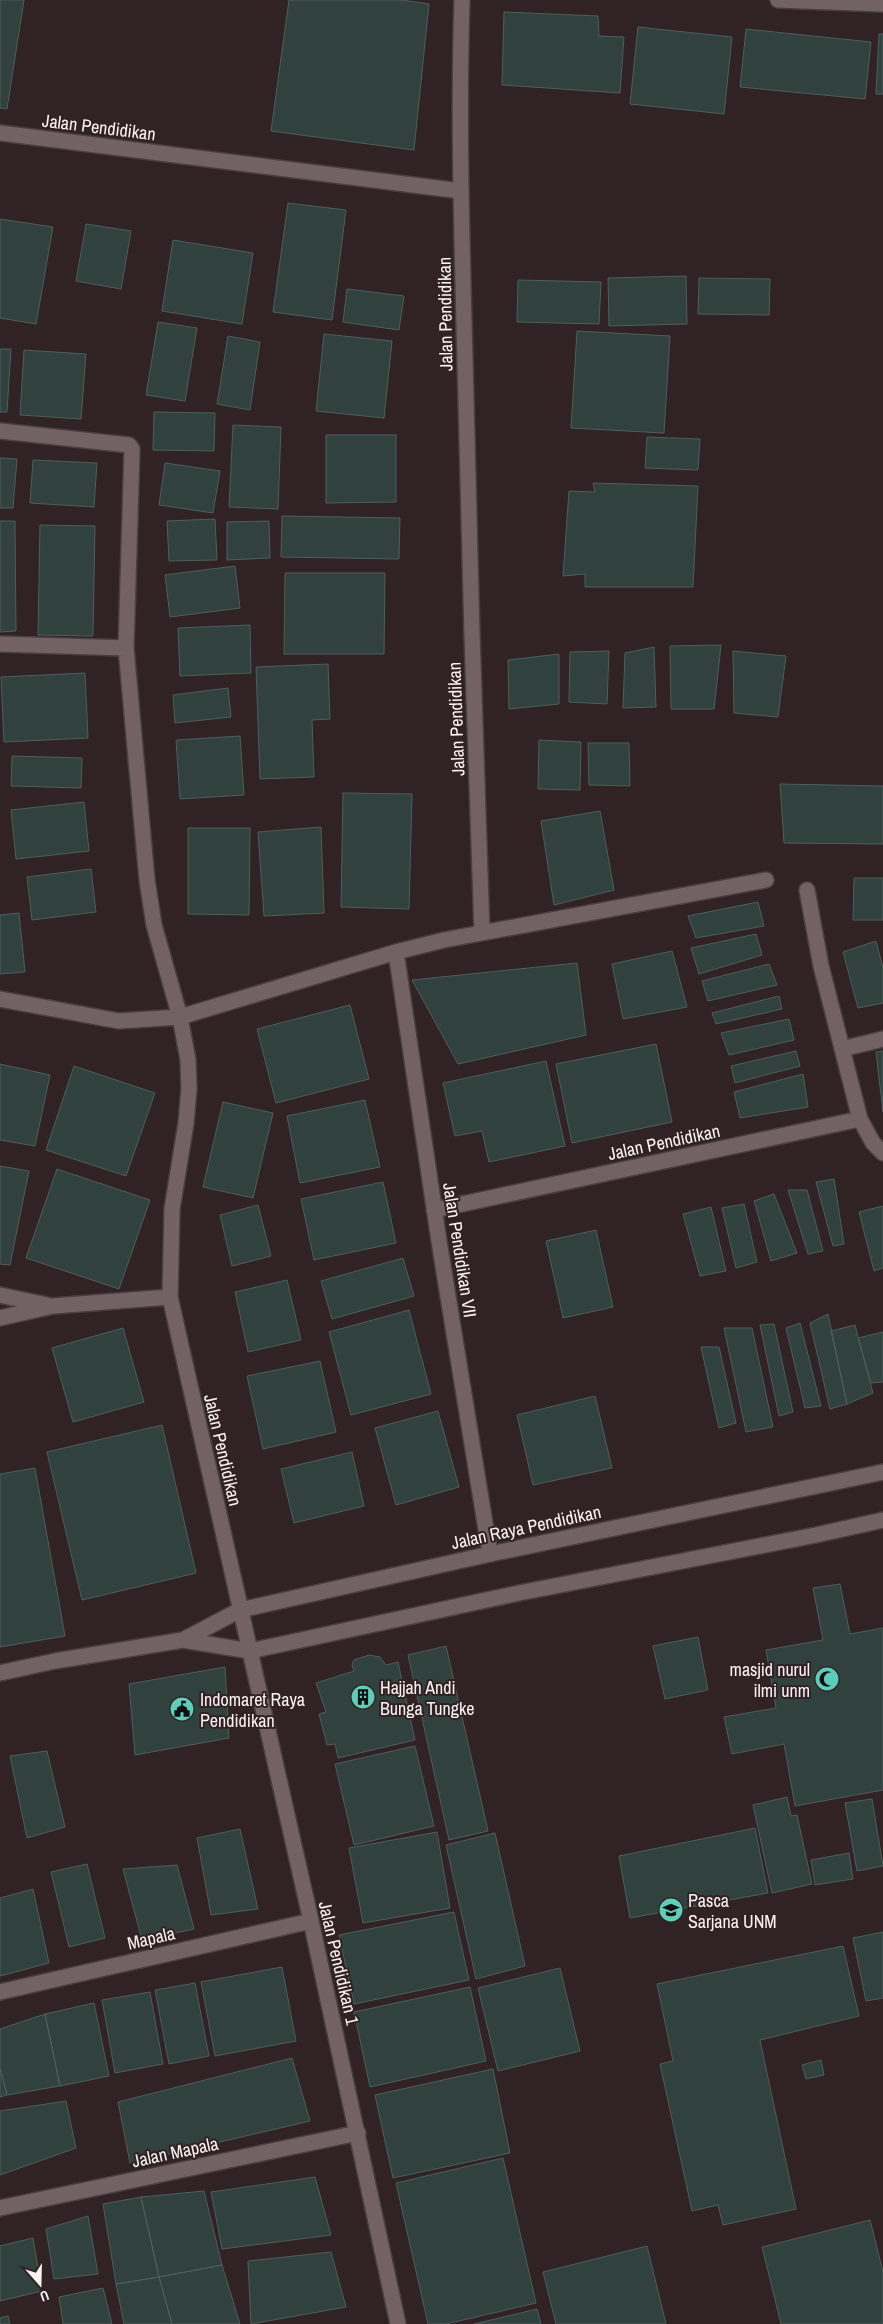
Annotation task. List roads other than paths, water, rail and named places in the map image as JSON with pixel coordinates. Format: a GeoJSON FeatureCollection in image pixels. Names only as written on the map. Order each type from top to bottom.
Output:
{"type":"FeatureCollection","features":[{"type":"Feature","properties":{"kind":"street","name":"Jalan Pendidikan"},"geometry":{"type":"LineString","coordinates":[[462,0],[460,69],[461,191],[469,557],[482,933]]}},
{"type":"Feature","properties":{"kind":"street"},"geometry":{"type":"LineString","coordinates":[[778,0],[883,4]]}},
{"type":"Feature","properties":{"kind":"street","name":"Jalan Pendidikan"},"geometry":{"type":"LineString","coordinates":[[0,133],[461,191]]}},
{"type":"Feature","properties":{"kind":"street","name":"Jalan Pendidikan"},"geometry":{"type":"LineString","coordinates":[[0,431],[128,446],[132,449],[126,648],[146,880],[154,924],[180,1017],[188,1060],[189,1088],[186,1122],[172,1208],[170,1297],[240,1610]]}},
{"type":"Feature","properties":{"kind":"street"},"geometry":{"type":"LineString","coordinates":[[0,644],[126,648]]}},
{"type":"Feature","properties":{"kind":"street"},"geometry":{"type":"LineString","coordinates":[[0,999],[119,1021],[180,1017],[396,952],[482,933],[766,880]]}},
{"type":"Feature","properties":{"kind":"street"},"geometry":{"type":"LineString","coordinates":[[807,890],[821,966],[860,1120],[873,1143],[883,1153]]}},
{"type":"Feature","properties":{"kind":"street","name":"Jalan Pendidikan VII"},"geometry":{"type":"LineString","coordinates":[[396,952],[434,1210],[490,1554]]}},
{"type":"Feature","properties":{"kind":"street"},"geometry":{"type":"LineString","coordinates":[[842,1048],[883,1039]]}},
{"type":"Feature","properties":{"kind":"street","name":"Jalan Pendidikan"},"geometry":{"type":"LineString","coordinates":[[434,1210],[860,1120]]}},
{"type":"Feature","properties":{"kind":"street"},"geometry":{"type":"LineString","coordinates":[[0,1296],[53,1306]]}},
{"type":"Feature","properties":{"kind":"street"},"geometry":{"type":"LineString","coordinates":[[0,1318],[53,1306],[170,1297]]}},
{"type":"Feature","properties":{"kind":"street","name":"Jalan Raya Pendidikan"},"geometry":{"type":"LineString","coordinates":[[0,1673],[55,1661],[183,1640],[240,1610],[490,1554],[883,1472]]}},
{"type":"Feature","properties":{"kind":"street","name":"Jalan Raya Pendidikan"},"geometry":{"type":"LineString","coordinates":[[183,1640],[250,1651],[510,1595],[883,1520]]}},
{"type":"Feature","properties":{"kind":"street","name":"Jalan Pendidikan 1"},"geometry":{"type":"LineString","coordinates":[[240,1610],[358,2133],[398,2324]]}},
{"type":"Feature","properties":{"kind":"street","name":"Mapala"},"geometry":{"type":"LineString","coordinates":[[0,1992],[310,1921]]}},
{"type":"Feature","properties":{"kind":"street","name":"Jalan Mapala"},"geometry":{"type":"LineString","coordinates":[[0,2208],[358,2133]]}},
{"type":"Feature","properties":{"kind":"place","name":"masjid nurul ilmi unm"},"geometry":{"type":"Point","coordinates":[827,1679]}},
{"type":"Feature","properties":{"kind":"place","name":"Hajjah Andi Bunga Tungke"},"geometry":{"type":"Point","coordinates":[363,1697]}},
{"type":"Feature","properties":{"kind":"place","name":"Indomaret Raya Pendidikan"},"geometry":{"type":"Point","coordinates":[182,1709]}},
{"type":"Feature","properties":{"kind":"place","name":"Pasca Sarjana UNM"},"geometry":{"type":"Point","coordinates":[671,1910]}}]}
